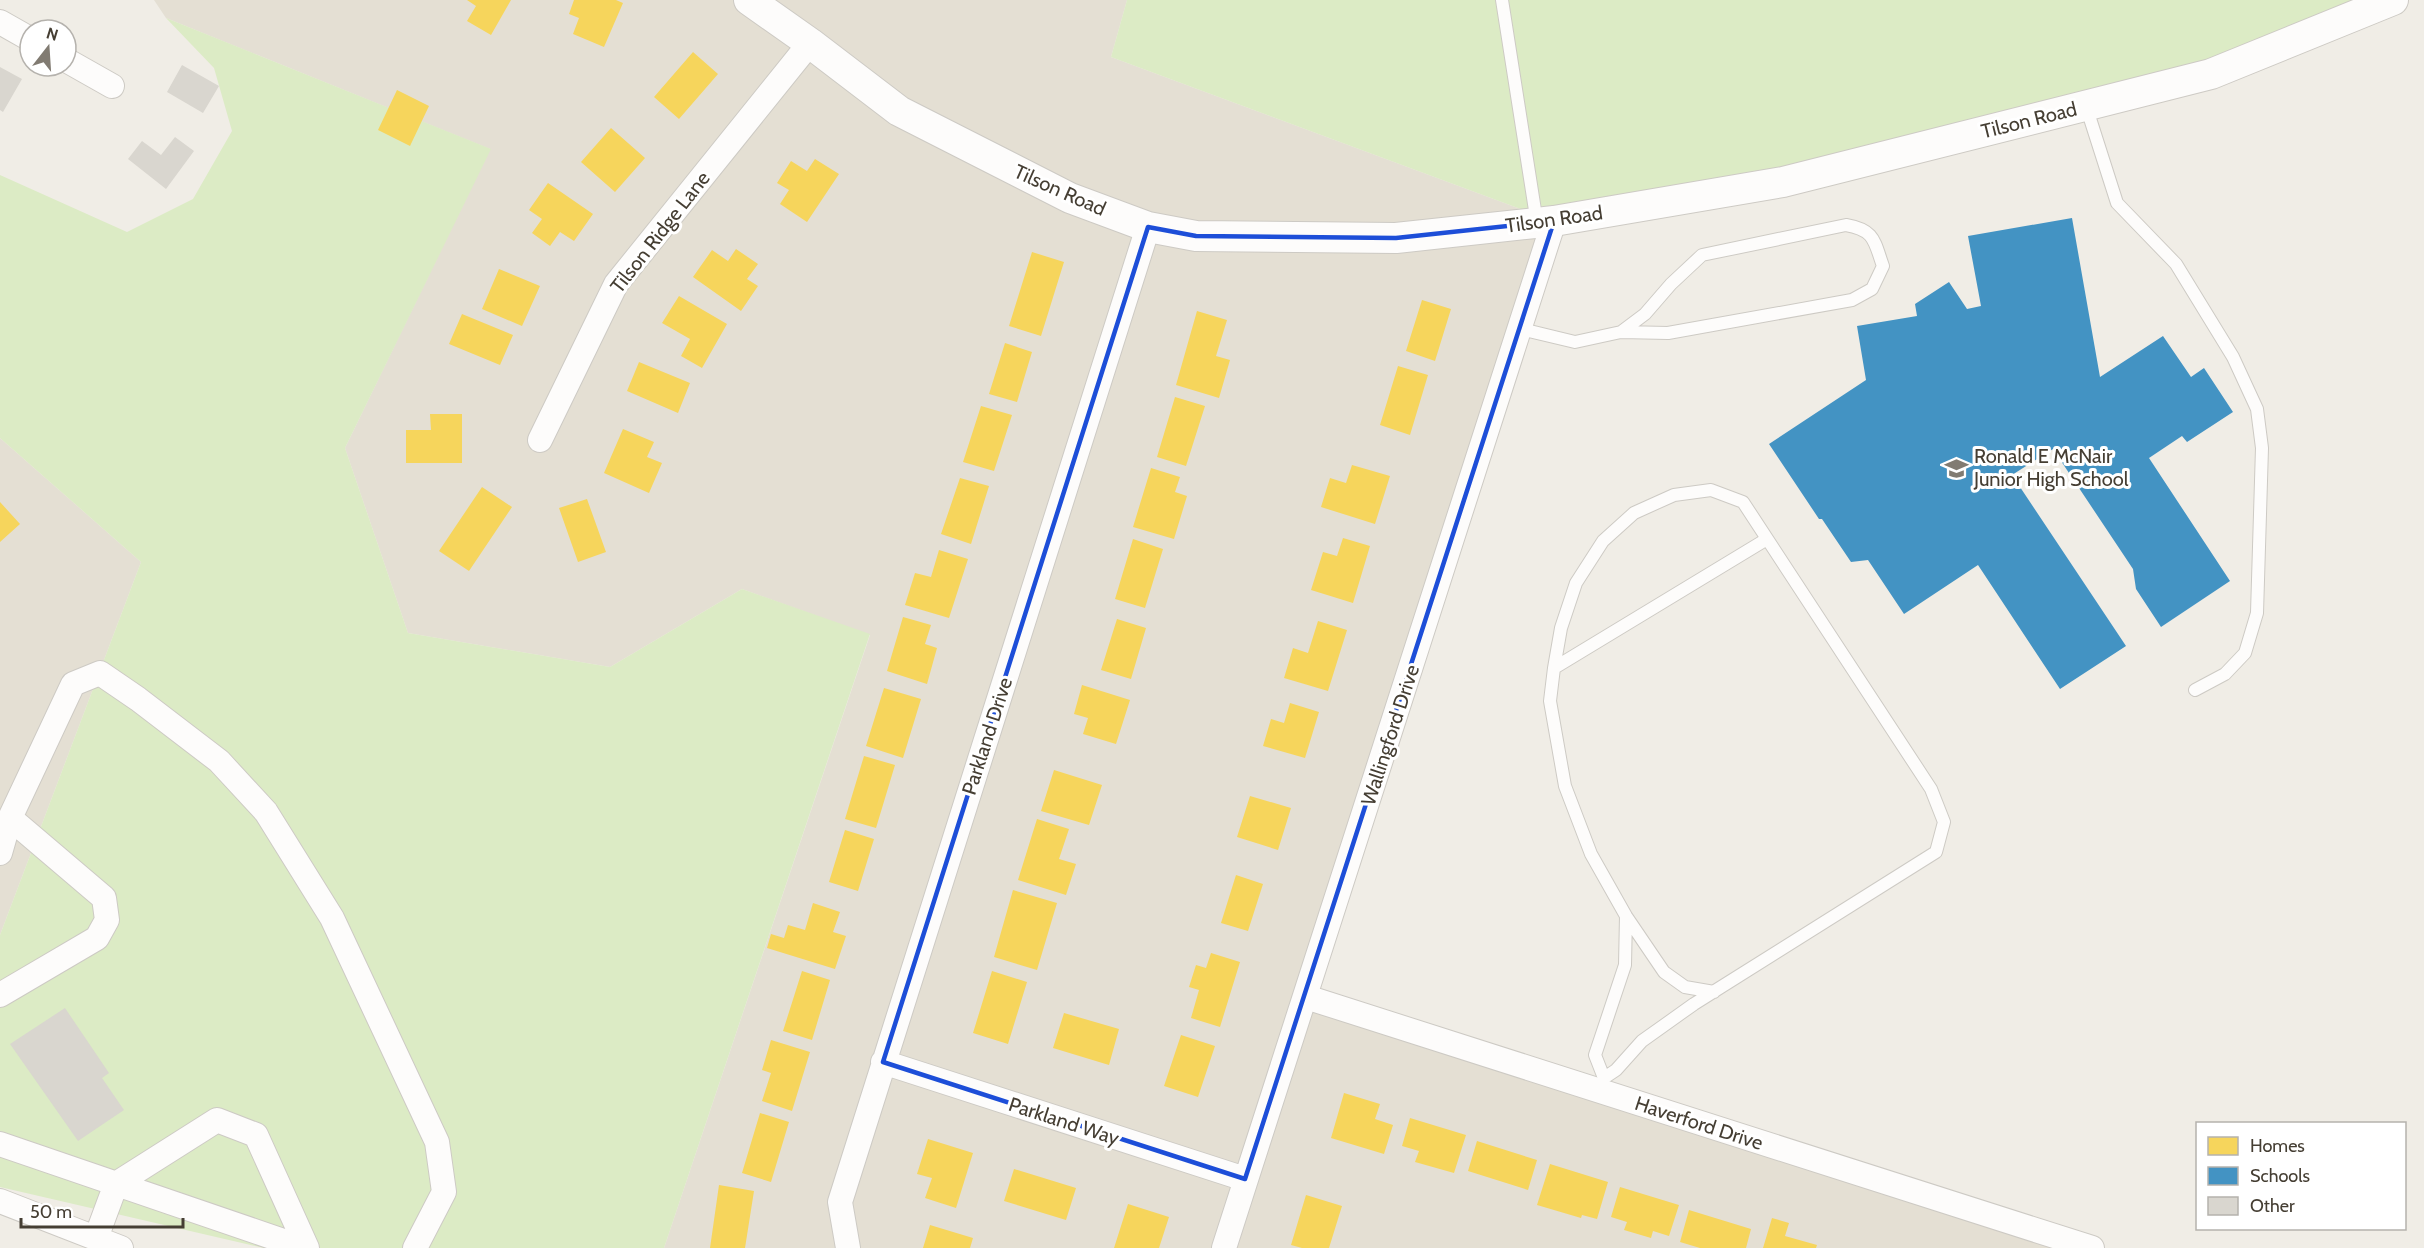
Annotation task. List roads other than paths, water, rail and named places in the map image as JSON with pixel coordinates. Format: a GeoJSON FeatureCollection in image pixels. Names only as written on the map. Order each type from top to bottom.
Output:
{"type":"FeatureCollection","features":[{"type":"Feature","properties":{"kind":"street","name":"Tilson Road"},"geometry":{"type":"LineString","coordinates":[[749,0],[899,111],[1070,198],[1148,227],[1196,236],[1396,238],[1546,222],[1783,182],[2211,74],[2393,0]]}},
{"type":"Feature","properties":{"kind":"street"},"geometry":{"type":"LineString","coordinates":[[0,22],[18,32]]}},
{"type":"Feature","properties":{"kind":"street","name":"Tilson Ridge Lane"},"geometry":{"type":"LineString","coordinates":[[540,440],[616,284],[810,43]]}},
{"type":"Feature","properties":{"kind":"street"},"geometry":{"type":"LineString","coordinates":[[78,67],[112,86]]}},
{"type":"Feature","properties":{"kind":"street","name":"Wallingford Drive"},"geometry":{"type":"LineString","coordinates":[[1224,1248],[1521,329],[1546,222]]}},
{"type":"Feature","properties":{"kind":"street","name":"Parkland Drive"},"geometry":{"type":"LineString","coordinates":[[848,1248],[840,1202],[1148,227]]}},
{"type":"Feature","properties":{"kind":"street"},"geometry":{"type":"LineString","coordinates":[[0,854],[10,818],[73,684],[100,673],[219,761],[266,812],[332,918],[437,1142],[444,1192],[415,1248]]}},
{"type":"Feature","properties":{"kind":"street"},"geometry":{"type":"LineString","coordinates":[[0,995],[97,938],[107,920],[104,898],[10,818]]}},
{"type":"Feature","properties":{"kind":"street","name":"Haverford Drive"},"geometry":{"type":"LineString","coordinates":[[1306,997],[1602,1085],[2092,1248]]}},
{"type":"Feature","properties":{"kind":"street","name":"Parkland Way"},"geometry":{"type":"LineString","coordinates":[[883,1062],[1245,1179]]}},
{"type":"Feature","properties":{"kind":"street"},"geometry":{"type":"LineString","coordinates":[[96,1238],[116,1184],[217,1120],[256,1134],[306,1248]]}},
{"type":"Feature","properties":{"kind":"street"},"geometry":{"type":"LineString","coordinates":[[0,1144],[306,1248]]}},
{"type":"Feature","properties":{"kind":"street"},"geometry":{"type":"LineString","coordinates":[[0,1201],[121,1248]]}},
{"type":"Feature","properties":{"kind":"lane"},"geometry":{"type":"LineString","coordinates":[[1502,0],[1546,222]]}},
{"type":"Feature","properties":{"kind":"lane"},"geometry":{"type":"LineString","coordinates":[[2086,106],[2118,203],[2176,264],[2233,357],[2257,409],[2262,448],[2257,613],[2245,653],[2225,674],[2195,690]]}},
{"type":"Feature","properties":{"kind":"lane"},"geometry":{"type":"LineString","coordinates":[[1521,329],[1575,342],[1621,332],[1668,333],[1852,300],[1872,289],[1883,266],[1872,235],[1860,227],[1846,225],[1702,255],[1671,284],[1645,314],[1621,332]]}},
{"type":"Feature","properties":{"kind":"lane"},"geometry":{"type":"LineString","coordinates":[[1602,1085],[1642,1041],[1714,992],[1936,852],[1944,822],[1932,789],[1743,502],[1711,490],[1674,495],[1634,513],[1603,541],[1576,583],[1562,628],[1550,701],[1565,786],[1591,854],[1626,916],[1664,972],[1685,987],[1714,992]]}},
{"type":"Feature","properties":{"kind":"lane"},"geometry":{"type":"LineString","coordinates":[[1554,668],[1767,539]]}},
{"type":"Feature","properties":{"kind":"lane"},"geometry":{"type":"LineString","coordinates":[[1602,1085],[1595,1055],[1625,965],[1626,916]]}},
{"type":"Feature","properties":{"kind":"place","name":"Ronald E McNair Junior High School"},"geometry":{"type":"Point","coordinates":[1956,468]}}]}
